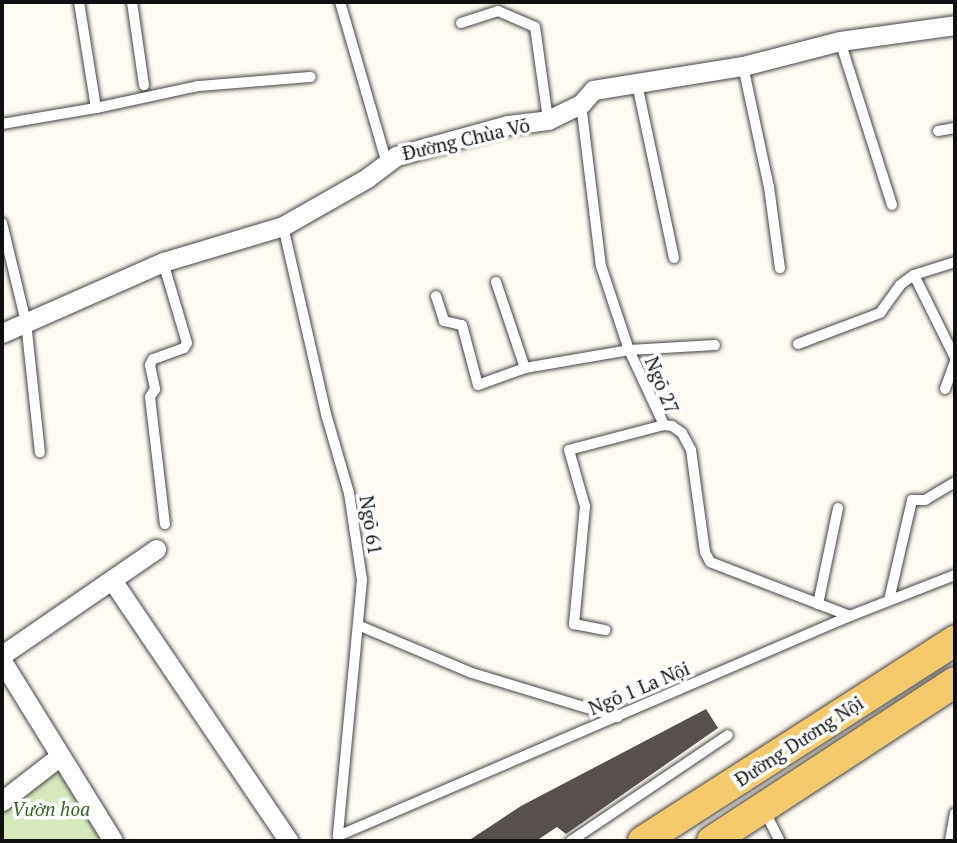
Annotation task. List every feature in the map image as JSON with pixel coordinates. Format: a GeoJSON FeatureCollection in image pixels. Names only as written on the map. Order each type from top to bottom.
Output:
{"type":"FeatureCollection","features":[{"type":"Feature","properties":{"kind":"main road","name":"Đường Dương Nội"},"geometry":{"type":"LineString","coordinates":[[643,841],[955,641]]}},
{"type":"Feature","properties":{"kind":"main road","name":"Đường Dương Nội"},"geometry":{"type":"LineString","coordinates":[[712,841],[955,682]]}},
{"type":"Feature","properties":{"kind":"street","name":"Đường Chùa Võ"},"geometry":{"type":"LineString","coordinates":[[2,333],[163,262],[283,226],[367,178],[386,160],[508,125],[548,120],[581,104],[593,90],[743,66],[840,41],[955,25]]}},
{"type":"Feature","properties":{"kind":"street"},"geometry":{"type":"LineString","coordinates":[[2,655],[156,549]]}},
{"type":"Feature","properties":{"kind":"street"},"geometry":{"type":"LineString","coordinates":[[112,580],[285,840]]}},
{"type":"Feature","properties":{"kind":"street"},"geometry":{"type":"LineString","coordinates":[[2,661],[113,841]]}},
{"type":"Feature","properties":{"kind":"street"},"geometry":{"type":"LineString","coordinates":[[2,801],[60,756]]}},
{"type":"Feature","properties":{"kind":"lane"},"geometry":{"type":"LineString","coordinates":[[79,2],[96,108]]}},
{"type":"Feature","properties":{"kind":"lane"},"geometry":{"type":"LineString","coordinates":[[132,2],[144,85]]}},
{"type":"Feature","properties":{"kind":"lane"},"geometry":{"type":"LineString","coordinates":[[340,2],[386,160]]}},
{"type":"Feature","properties":{"kind":"lane"},"geometry":{"type":"LineString","coordinates":[[461,23],[498,11],[535,27],[548,120]]}},
{"type":"Feature","properties":{"kind":"lane"},"geometry":{"type":"LineString","coordinates":[[840,41],[892,205]]}},
{"type":"Feature","properties":{"kind":"lane"},"geometry":{"type":"LineString","coordinates":[[743,66],[769,187],[780,268]]}},
{"type":"Feature","properties":{"kind":"lane"},"geometry":{"type":"LineString","coordinates":[[2,124],[96,108],[198,86],[311,77]]}},
{"type":"Feature","properties":{"kind":"lane"},"geometry":{"type":"LineString","coordinates":[[637,84],[674,257]]}},
{"type":"Feature","properties":{"kind":"lane","name":"Ngõ 27"},"geometry":{"type":"LineString","coordinates":[[581,104],[601,266],[629,351],[663,425],[569,450],[585,506],[574,624],[605,630]]}},
{"type":"Feature","properties":{"kind":"lane"},"geometry":{"type":"LineString","coordinates":[[937,131],[955,128]]}},
{"type":"Feature","properties":{"kind":"lane"},"geometry":{"type":"LineString","coordinates":[[2,223],[26,322],[40,452]]}},
{"type":"Feature","properties":{"kind":"lane","name":"Ngõ 61"},"geometry":{"type":"LineString","coordinates":[[283,226],[326,414],[349,493],[362,580],[360,626],[338,836]]}},
{"type":"Feature","properties":{"kind":"lane"},"geometry":{"type":"LineString","coordinates":[[163,262],[187,342],[184,348],[153,359],[150,365],[155,389],[150,397],[165,524]]}},
{"type":"Feature","properties":{"kind":"lane"},"geometry":{"type":"LineString","coordinates":[[798,344],[880,313],[900,285],[914,275],[955,262]]}},
{"type":"Feature","properties":{"kind":"lane"},"geometry":{"type":"LineString","coordinates":[[914,275],[955,360],[945,388]]}},
{"type":"Feature","properties":{"kind":"lane"},"geometry":{"type":"LineString","coordinates":[[496,282],[525,368]]}},
{"type":"Feature","properties":{"kind":"lane"},"geometry":{"type":"LineString","coordinates":[[436,296],[444,321],[462,325],[478,385],[525,368],[629,351],[715,345]]}},
{"type":"Feature","properties":{"kind":"lane"},"geometry":{"type":"LineString","coordinates":[[663,425],[672,426],[682,433],[691,450],[705,552],[710,562],[850,616]]}},
{"type":"Feature","properties":{"kind":"lane"},"geometry":{"type":"LineString","coordinates":[[889,600],[912,500],[925,500],[955,482]]}},
{"type":"Feature","properties":{"kind":"lane"},"geometry":{"type":"LineString","coordinates":[[818,604],[838,508]]}},
{"type":"Feature","properties":{"kind":"lane","name":"Ngõ 1 La Nội"},"geometry":{"type":"LineString","coordinates":[[338,836],[850,616],[955,575]]}},
{"type":"Feature","properties":{"kind":"lane"},"geometry":{"type":"LineString","coordinates":[[360,626],[472,673],[617,717]]}},
{"type":"Feature","properties":{"kind":"lane"},"geometry":{"type":"LineString","coordinates":[[570,841],[728,735]]}},
{"type":"Feature","properties":{"kind":"lane"},"geometry":{"type":"LineString","coordinates":[[763,808],[780,841]]}},
{"type":"Feature","properties":{"kind":"lane"},"geometry":{"type":"LineString","coordinates":[[950,841],[955,813]]}},
{"type":"Feature","properties":{"kind":"green space","name":"Vườn hoa"},"geometry":{"type":"Polygon","coordinates":[[[60,760],[110,841],[2,841],[2,805],[60,760]]]}},
{"type":"Feature","properties":{"kind":"building"},"geometry":{"type":"Polygon","coordinates":[[[706,709],[718,728],[566,834],[557,827],[536,841],[468,841],[521,806],[706,709]]]}}]}
